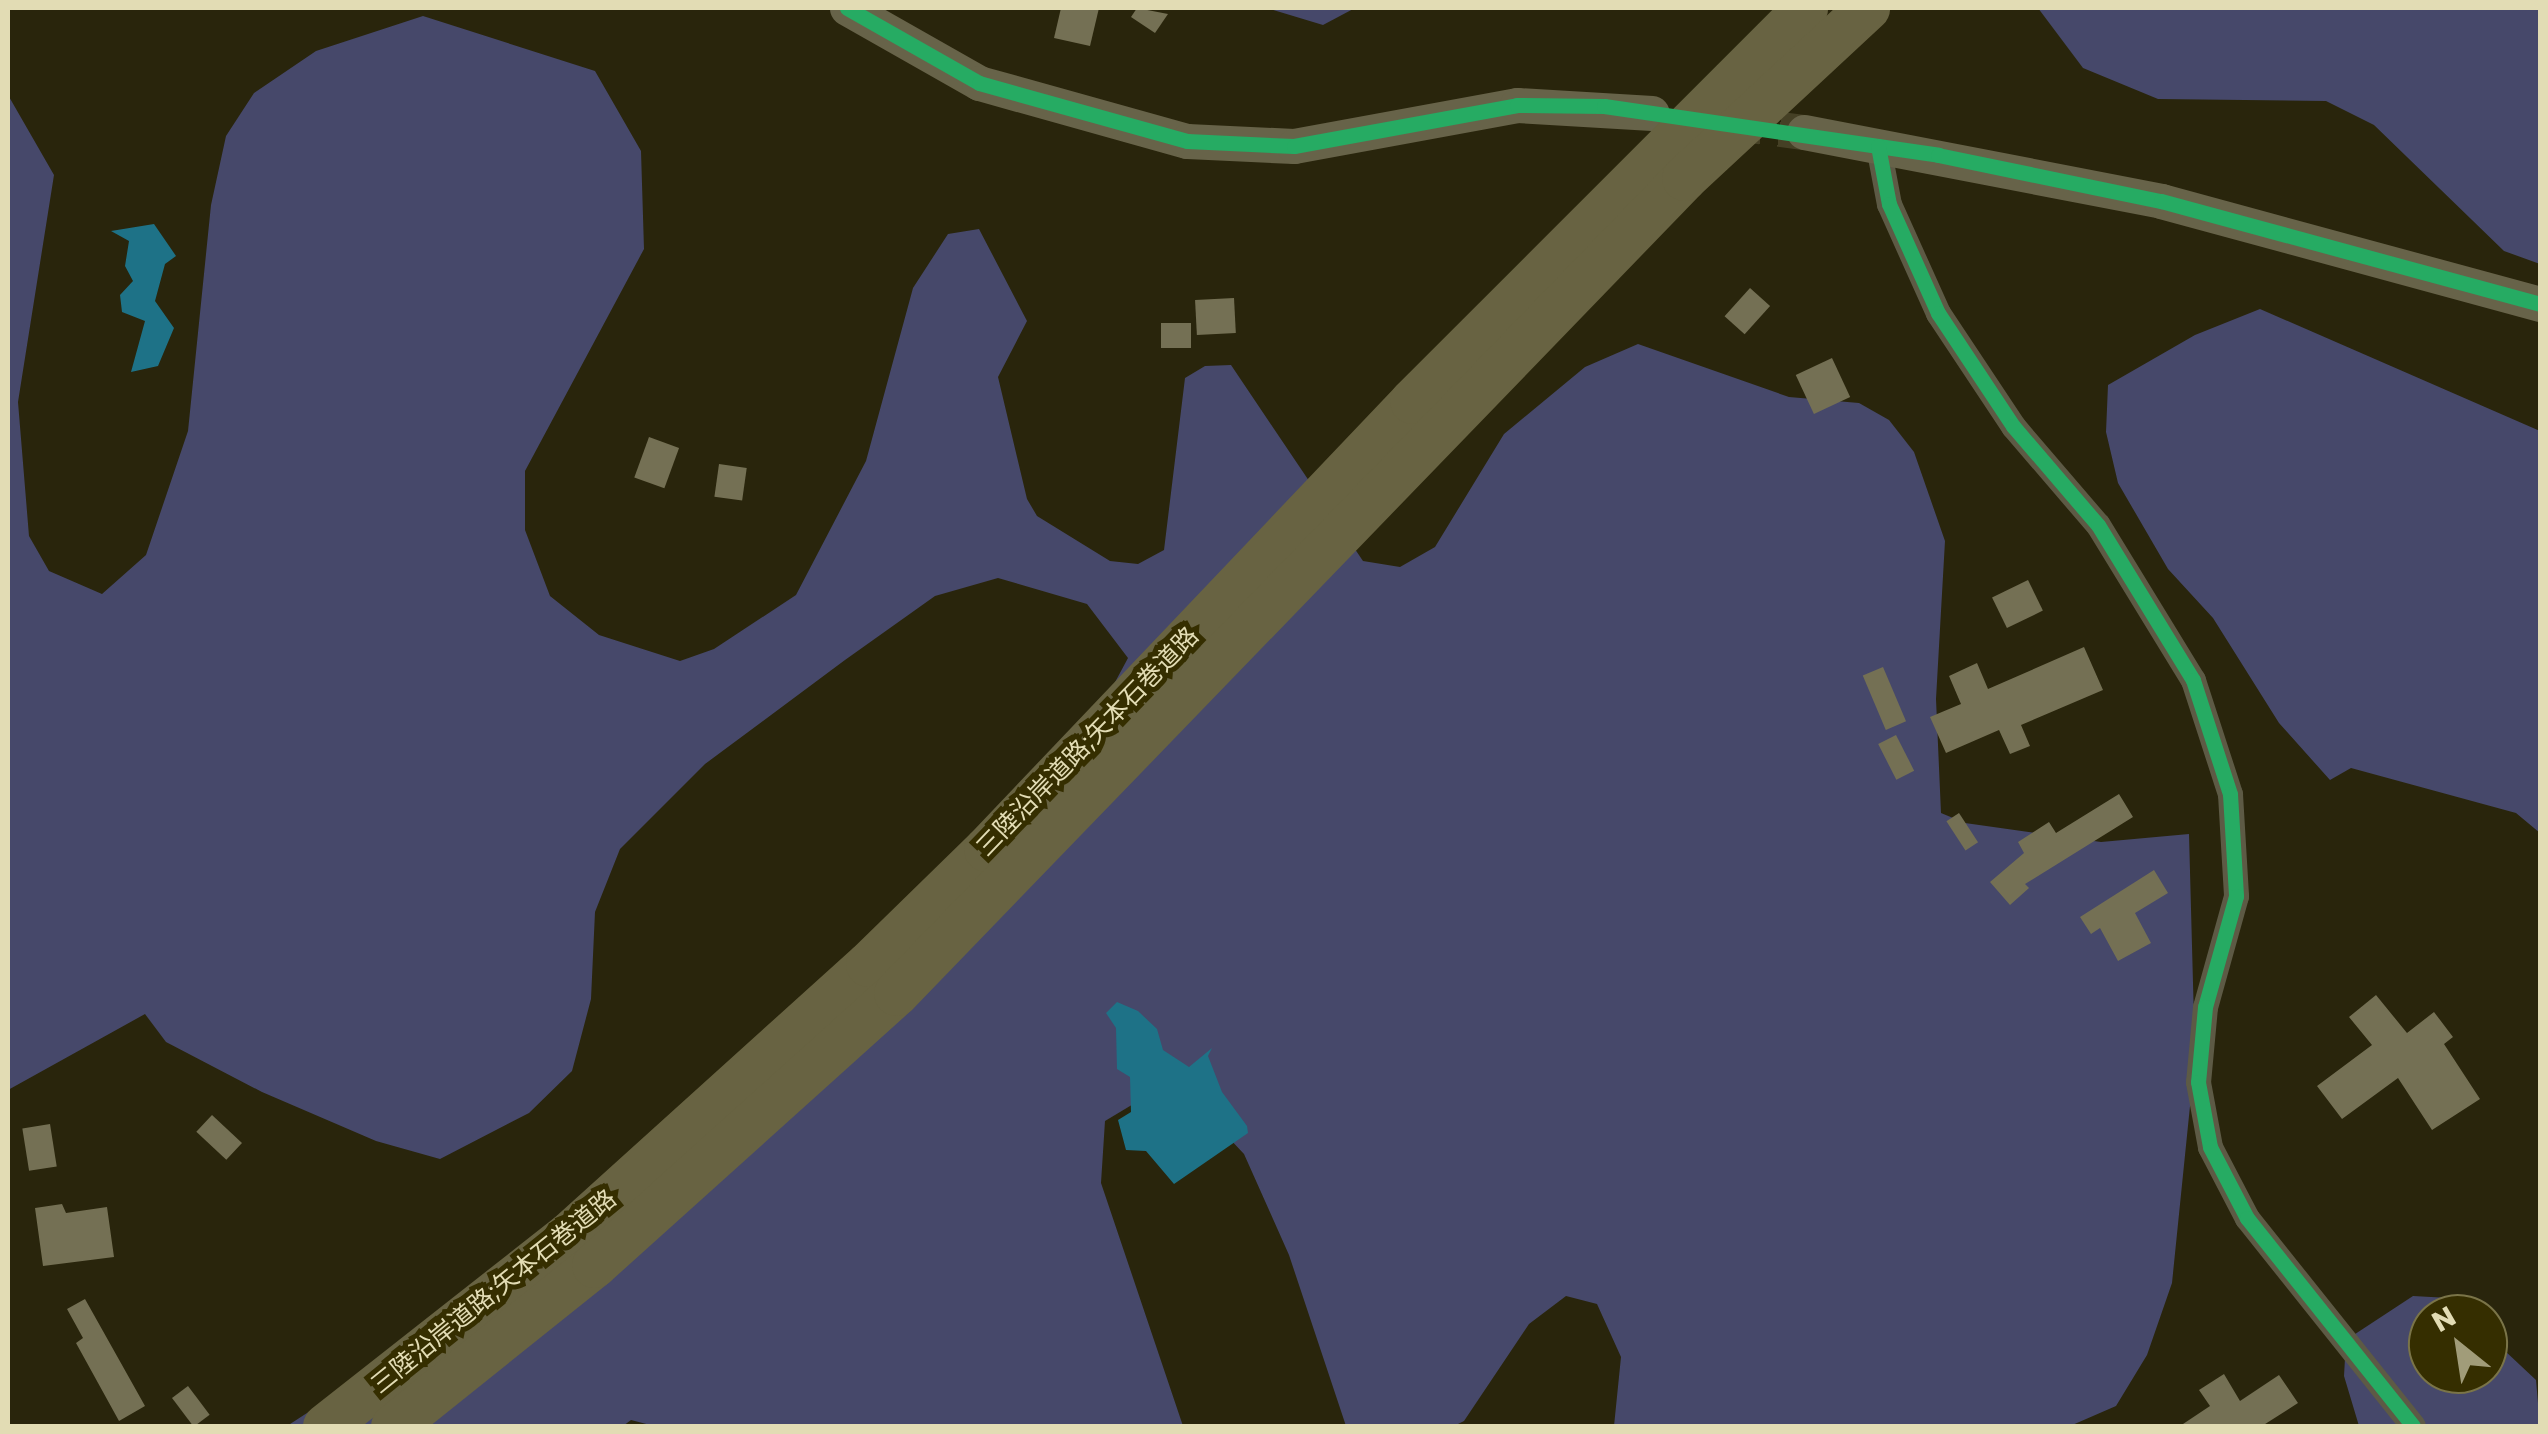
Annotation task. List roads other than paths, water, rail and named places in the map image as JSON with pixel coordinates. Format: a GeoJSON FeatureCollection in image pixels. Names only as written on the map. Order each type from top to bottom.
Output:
{"type":"FeatureCollection","features":[{"type":"Feature","properties":{"kind":"highway","name":"三陸沿岸道路;矢本石巻道路"},"geometry":{"type":"LineString","coordinates":[[325,1426],[568,1236],[868,964],[1425,388],[1805,8]]}},
{"type":"Feature","properties":{"kind":"highway","name":"三陸沿岸道路;矢本石巻道路"},"geometry":{"type":"LineString","coordinates":[[393,1426],[594,1265],[896,993],[1684,178],[1867,8]]}},
{"type":"Feature","properties":{"kind":"street"},"geometry":{"type":"LineString","coordinates":[[847,8],[979,83],[1188,141],[1294,146],[1517,104],[1652,113]]}},
{"type":"Feature","properties":{"kind":"street"},"geometry":{"type":"LineString","coordinates":[[1804,132],[2161,202],[2540,304]]}},
{"type":"Feature","properties":{"kind":"street"},"geometry":{"type":"LineString","coordinates":[[1878,146],[1889,204],[1938,313],[2012,426],[2098,525],[2193,680],[2230,794],[2236,896],[2205,1007],[2198,1082],[2210,1147],[2247,1218],[2413,1426]]}},
{"type":"Feature","properties":{"kind":"tunnel"},"geometry":{"type":"LineString","coordinates":[[1727,122],[1804,132]]}}]}
